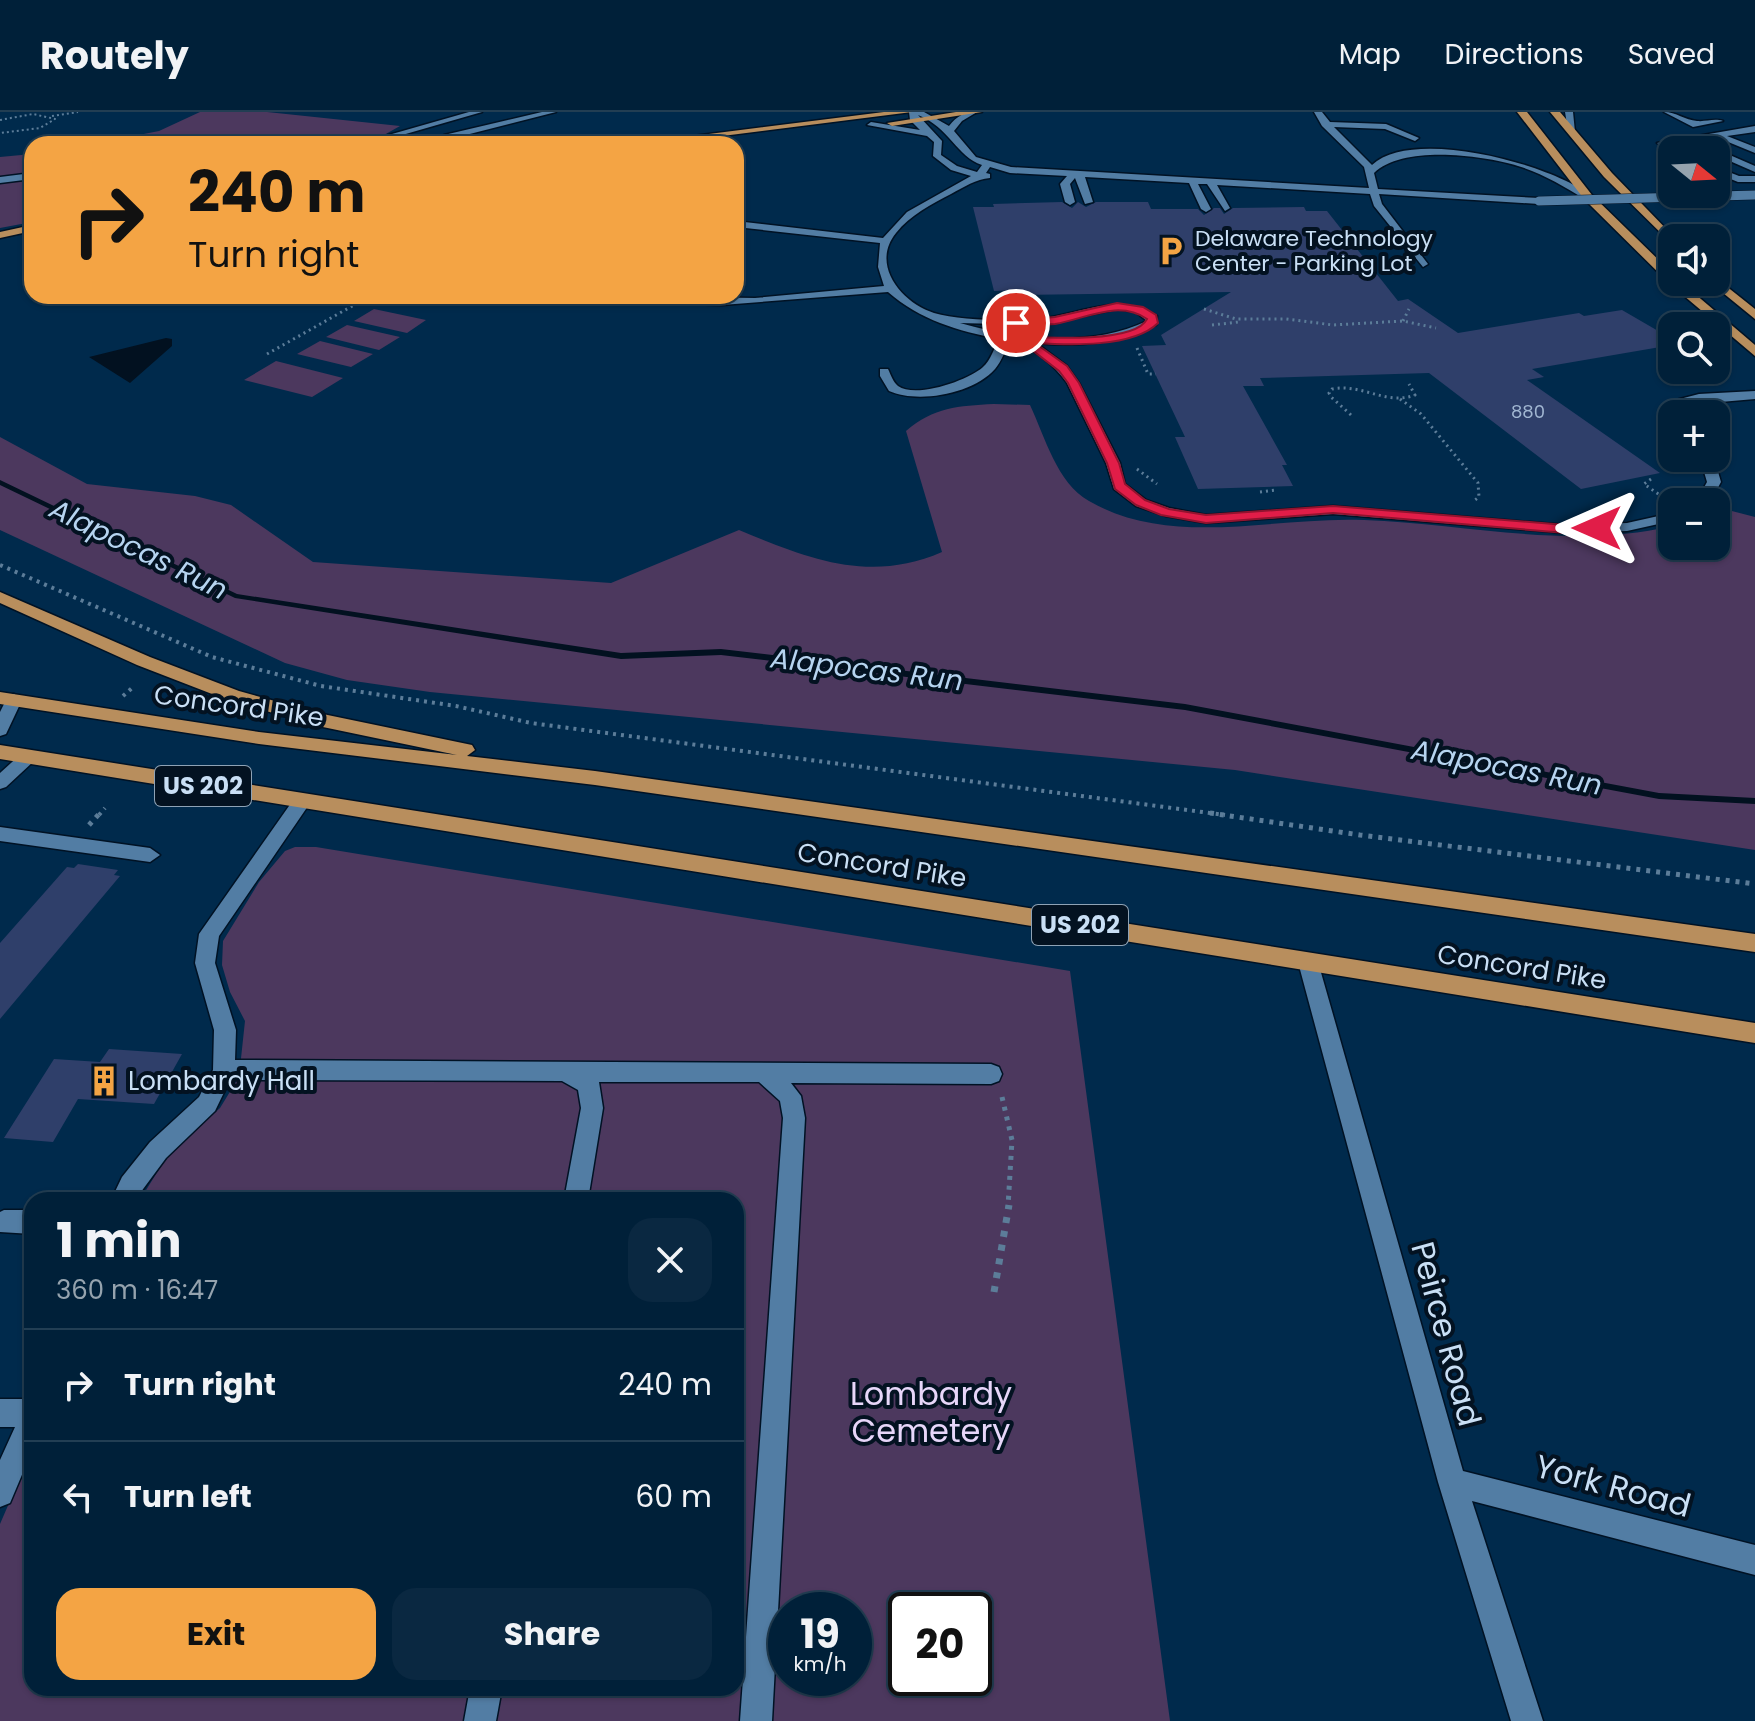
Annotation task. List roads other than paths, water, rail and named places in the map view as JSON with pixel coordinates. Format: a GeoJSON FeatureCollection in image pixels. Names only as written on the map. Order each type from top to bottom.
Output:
{"type":"FeatureCollection","features":[{"type":"Feature","properties":{"kind":"highway"},"geometry":{"type":"LineString","coordinates":[[709,136],[912,114],[932,118],[975,112]]}},
{"type":"Feature","properties":{"kind":"highway"},"geometry":{"type":"LineString","coordinates":[[1522,112],[1588,197],[1658,266]]}},
{"type":"Feature","properties":{"kind":"highway"},"geometry":{"type":"LineString","coordinates":[[1555,112],[1658,226]]}},
{"type":"Feature","properties":{"kind":"highway"},"geometry":{"type":"LineString","coordinates":[[744,140],[871,125],[912,114]]}},
{"type":"Feature","properties":{"kind":"highway"},"geometry":{"type":"LineString","coordinates":[[0,235],[24,230]]}},
{"type":"Feature","properties":{"kind":"highway"},"geometry":{"type":"LineString","coordinates":[[0,248],[24,244]]}},
{"type":"Feature","properties":{"kind":"highway"},"geometry":{"type":"LineString","coordinates":[[1730,294],[1755,315]]}},
{"type":"Feature","properties":{"kind":"highway"},"geometry":{"type":"LineString","coordinates":[[1690,296],[1755,352]]}},
{"type":"Feature","properties":{"kind":"highway"},"geometry":{"type":"LineString","coordinates":[[0,597],[137,660],[234,696],[298,714],[595,778]]}},
{"type":"Feature","properties":{"kind":"highway","name":"Concord Pike"},"geometry":{"type":"LineString","coordinates":[[5,702],[259,738],[595,778],[1755,943]]}},
{"type":"Feature","properties":{"kind":"highway","name":"Concord Pike"},"geometry":{"type":"LineString","coordinates":[[0,752],[1755,1033]]}},
{"type":"Feature","properties":{"kind":"street"},"geometry":{"type":"LineString","coordinates":[[390,136],[478,112]]}},
{"type":"Feature","properties":{"kind":"street"},"geometry":{"type":"LineString","coordinates":[[452,136],[517,123],[552,112]]}},
{"type":"Feature","properties":{"kind":"street"},"geometry":{"type":"LineString","coordinates":[[950,131],[959,119],[975,112]]}},
{"type":"Feature","properties":{"kind":"street"},"geometry":{"type":"LineString","coordinates":[[1318,112],[1325,124],[1371,171],[1377,204],[1423,264]]}},
{"type":"Feature","properties":{"kind":"street"},"geometry":{"type":"LineString","coordinates":[[1569,112],[1572,130]]}},
{"type":"Feature","properties":{"kind":"street"},"geometry":{"type":"LineString","coordinates":[[1668,112],[1755,150]]}},
{"type":"Feature","properties":{"kind":"street"},"geometry":{"type":"LineString","coordinates":[[912,114],[938,141],[937,156],[946,165],[983,170],[1014,180],[1099,176],[1539,201],[1755,195]]}},
{"type":"Feature","properties":{"kind":"street"},"geometry":{"type":"LineString","coordinates":[[932,118],[950,131],[983,170]]}},
{"type":"Feature","properties":{"kind":"street"},"geometry":{"type":"LineString","coordinates":[[1693,124],[1724,120]]}},
{"type":"Feature","properties":{"kind":"street"},"geometry":{"type":"LineString","coordinates":[[1403,121],[1415,138],[1418,154]]}},
{"type":"Feature","properties":{"kind":"street"},"geometry":{"type":"LineString","coordinates":[[515,134],[511,129],[517,123]]}},
{"type":"Feature","properties":{"kind":"street"},"geometry":{"type":"LineString","coordinates":[[1325,124],[1386,127],[1415,138]]}},
{"type":"Feature","properties":{"kind":"street"},"geometry":{"type":"LineString","coordinates":[[871,125],[930,134]]}},
{"type":"Feature","properties":{"kind":"street"},"geometry":{"type":"LineString","coordinates":[[1701,136],[1755,129]]}},
{"type":"Feature","properties":{"kind":"street"},"geometry":{"type":"LineString","coordinates":[[1371,171],[1378,162],[1386,159],[1418,154],[1459,154],[1506,161],[1546,173],[1588,197]]}},
{"type":"Feature","properties":{"kind":"street"},"geometry":{"type":"LineString","coordinates":[[1730,158],[1755,169]]}},
{"type":"Feature","properties":{"kind":"street"},"geometry":{"type":"LineString","coordinates":[[936,317],[1016,323],[1088,314],[1117,306],[1139,309],[1153,318],[1152,323],[1137,333],[1061,342],[1006,337],[957,329],[915,307],[890,289],[882,265],[886,241],[907,218],[983,170]]}},
{"type":"Feature","properties":{"kind":"street"},"geometry":{"type":"LineString","coordinates":[[1730,176],[1755,179]]}},
{"type":"Feature","properties":{"kind":"street"},"geometry":{"type":"LineString","coordinates":[[0,180],[24,177]]}},
{"type":"Feature","properties":{"kind":"street"},"geometry":{"type":"LineString","coordinates":[[1075,177],[1088,202]]}},
{"type":"Feature","properties":{"kind":"street"},"geometry":{"type":"LineString","coordinates":[[1070,202],[1065,184],[1075,177]]}},
{"type":"Feature","properties":{"kind":"street"},"geometry":{"type":"LineString","coordinates":[[1192,180],[1206,209]]}},
{"type":"Feature","properties":{"kind":"street"},"geometry":{"type":"LineString","coordinates":[[1210,181],[1225,208]]}},
{"type":"Feature","properties":{"kind":"street"},"geometry":{"type":"LineString","coordinates":[[744,225],[886,241]]}},
{"type":"Feature","properties":{"kind":"street"},"geometry":{"type":"LineString","coordinates":[[744,303],[890,289]]}},
{"type":"Feature","properties":{"kind":"street"},"geometry":{"type":"LineString","coordinates":[[1088,314],[1079,324],[1083,329],[1113,337]]}},
{"type":"Feature","properties":{"kind":"street"},"geometry":{"type":"LineString","coordinates":[[884,372],[891,387],[900,392],[949,388],[986,371],[1006,337]]}},
{"type":"Feature","properties":{"kind":"street"},"geometry":{"type":"LineString","coordinates":[[1023,339],[1063,369],[1113,463],[1119,486],[1141,503],[1166,512],[1206,519],[1333,510],[1566,529],[1627,527],[1658,520]]}},
{"type":"Feature","properties":{"kind":"street"},"geometry":{"type":"LineString","coordinates":[[1691,400],[1755,395]]}},
{"type":"Feature","properties":{"kind":"street"},"geometry":{"type":"LineString","coordinates":[[0,730],[5,702]]}},
{"type":"Feature","properties":{"kind":"street"},"geometry":{"type":"LineString","coordinates":[[0,783],[28,757]]}},
{"type":"Feature","properties":{"kind":"street"},"geometry":{"type":"LineString","coordinates":[[127,1192],[158,1150],[207,1104],[224,1070],[225,1030],[205,963],[209,934],[302,801]]}},
{"type":"Feature","properties":{"kind":"street"},"geometry":{"type":"LineString","coordinates":[[0,834],[150,855]]}},
{"type":"Feature","properties":{"kind":"street","name":"Peirce Road"},"geometry":{"type":"LineString","coordinates":[[1308,962],[1452,1482],[1527,1721]]}},
{"type":"Feature","properties":{"kind":"street"},"geometry":{"type":"LineString","coordinates":[[224,1070],[991,1074]]}},
{"type":"Feature","properties":{"kind":"street"},"geometry":{"type":"LineString","coordinates":[[564,1072],[589,1085],[592,1108],[577,1192]]}},
{"type":"Feature","properties":{"kind":"street"},"geometry":{"type":"LineString","coordinates":[[756,1721],[794,1118],[790,1096],[764,1073]]}},
{"type":"Feature","properties":{"kind":"street"},"geometry":{"type":"LineString","coordinates":[[4,1222],[24,1222]]}},
{"type":"Feature","properties":{"kind":"street"},"geometry":{"type":"LineString","coordinates":[[0,1413],[24,1413]]}},
{"type":"Feature","properties":{"kind":"street"},"geometry":{"type":"LineString","coordinates":[[0,1493],[24,1438]]}},
{"type":"Feature","properties":{"kind":"street","name":"York Road"},"geometry":{"type":"LineString","coordinates":[[1452,1482],[1755,1560]]}},
{"type":"Feature","properties":{"kind":"street"},"geometry":{"type":"LineString","coordinates":[[480,1721],[485,1696]]}},
{"type":"Feature","properties":{"kind":"water"},"geometry":{"type":"Polygon","coordinates":[[[172,339],[172,346],[130,383],[89,357],[172,339]]]}},
{"type":"Feature","properties":{"kind":"waterway","name":"Alapocas Run"},"geometry":{"type":"LineString","coordinates":[[0,482],[235,596],[621,656],[721,652],[1185,707],[1659,796],[1755,801]]}},
{"type":"Feature","properties":{"kind":"place","name":"Delaware Technology Center - Parking Lot"},"geometry":{"type":"Point","coordinates":[1171,251]}},
{"type":"Feature","properties":{"kind":"place","name":"Lombardy Hall"},"geometry":{"type":"Point","coordinates":[104,1081]}},
{"type":"Feature","properties":{"kind":"park label","name":"Lombardy Cemetery"},"geometry":{"type":"Point","coordinates":[931,1412]}}]}
